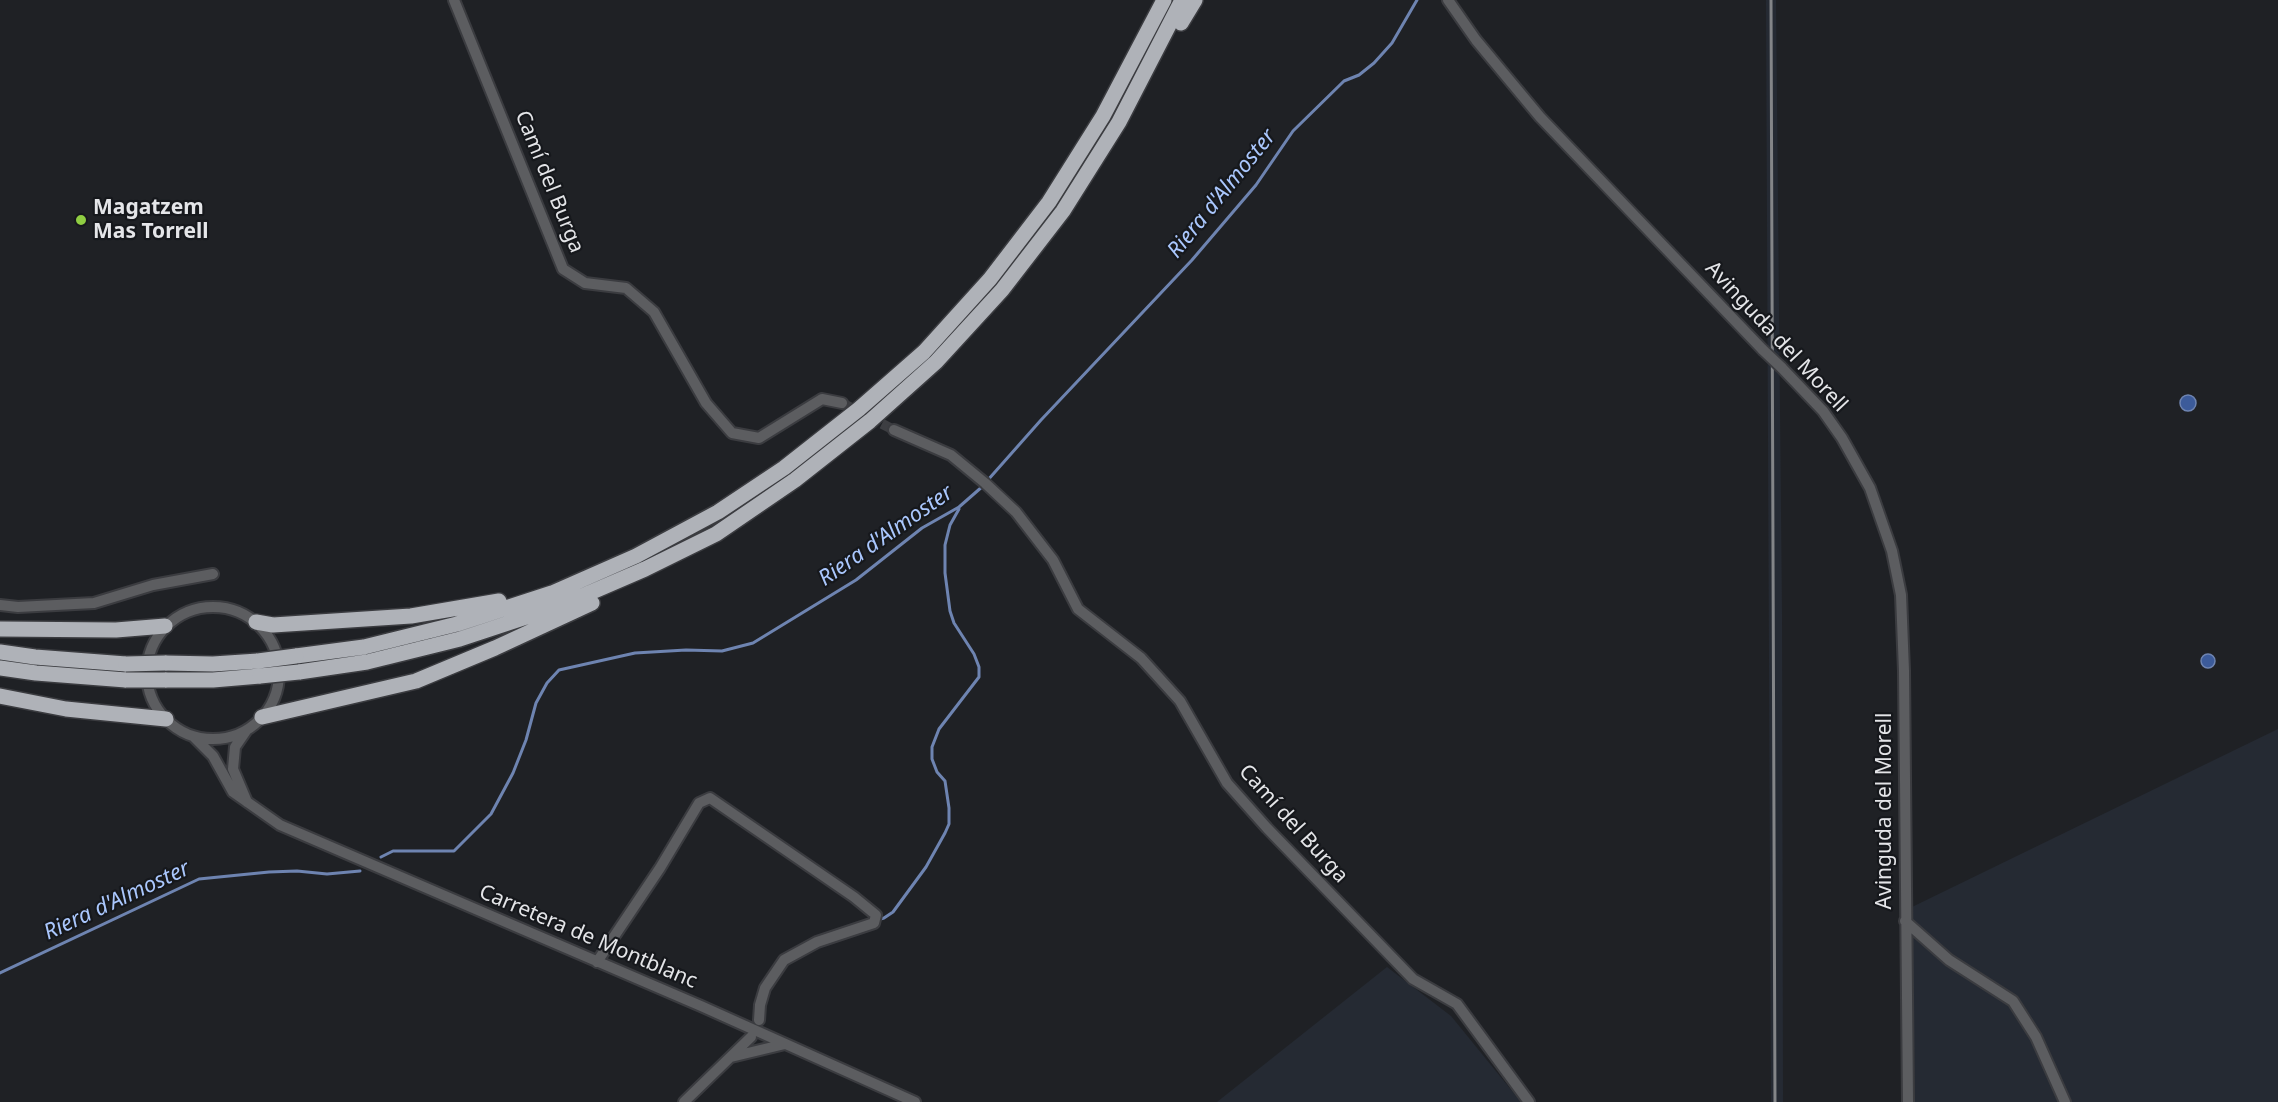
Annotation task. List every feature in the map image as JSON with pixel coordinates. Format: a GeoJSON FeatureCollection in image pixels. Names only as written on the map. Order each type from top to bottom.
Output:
{"type":"FeatureCollection","features":[{"type":"Feature","properties":{"kind":"highway"},"geometry":{"type":"LineString","coordinates":[[1049,202],[1154,0]]}},
{"type":"Feature","properties":{"kind":"highway"},"geometry":{"type":"LineString","coordinates":[[0,668],[126,680],[213,680],[297,656],[364,647],[457,624],[552,593],[636,556],[718,512],[784,468],[859,409],[924,352],[990,279],[1049,202],[1103,116],[1164,0]]}},
{"type":"Feature","properties":{"kind":"highway"},"geometry":{"type":"LineString","coordinates":[[1063,211],[1119,122],[1182,0]]}},
{"type":"Feature","properties":{"kind":"highway"},"geometry":{"type":"LineString","coordinates":[[262,717],[416,681],[495,648],[651,576],[795,480],[936,362],[1002,290],[1126,125],[1195,0]]}},
{"type":"Feature","properties":{"kind":"highway"},"geometry":{"type":"LineString","coordinates":[[256,622],[273,625],[411,616],[486,605],[547,586],[718,512]]}},
{"type":"Feature","properties":{"kind":"highway"},"geometry":{"type":"LineString","coordinates":[[0,652],[126,664],[213,664],[299,672],[367,662],[460,639],[557,607],[645,569],[716,534]]}},
{"type":"Feature","properties":{"kind":"highway"},"geometry":{"type":"LineString","coordinates":[[0,628],[116,630],[165,626]]}},
{"type":"Feature","properties":{"kind":"highway"},"geometry":{"type":"LineString","coordinates":[[0,696],[66,709],[166,719]]}},
{"type":"Feature","properties":{"kind":"street","name":"Camí del Burga"},"geometry":{"type":"LineString","coordinates":[[453,0],[564,269],[585,283],[626,288],[654,312],[706,403],[732,434],[759,438],[822,399],[842,403]]}},
{"type":"Feature","properties":{"kind":"street","name":"Avinguda del Morell"},"geometry":{"type":"LineString","coordinates":[[1448,0],[1476,40],[1540,117],[1823,411],[1842,438],[1870,488],[1892,551],[1901,595],[1904,660],[1908,1102]]}},
{"type":"Feature","properties":{"kind":"street","name":"Camí del Burga"},"geometry":{"type":"LineString","coordinates":[[894,430],[951,455],[1016,512],[1053,560],[1078,609],[1141,658],[1180,701],[1227,783],[1267,828],[1413,979],[1457,1004],[1529,1102]]}},
{"type":"Feature","properties":{"kind":"street"},"geometry":{"type":"LineString","coordinates":[[0,605],[18,607],[94,603],[153,585],[213,574]]}},
{"type":"Feature","properties":{"kind":"street"},"geometry":{"type":"LineString","coordinates":[[248,729],[222,739],[194,736],[179,730],[156,708],[150,694],[147,665],[153,644],[165,626],[180,615],[208,606],[231,609],[256,622],[274,646],[278,661],[277,691],[271,705],[262,717],[248,729],[235,747],[232,769],[248,805]]}},
{"type":"Feature","properties":{"kind":"street","name":"Carretera de Montblanc"},"geometry":{"type":"LineString","coordinates":[[194,736],[213,756],[233,792],[248,805],[280,825],[915,1102]]}},
{"type":"Feature","properties":{"kind":"street"},"geometry":{"type":"LineString","coordinates":[[597,962],[660,868],[699,803],[710,798],[854,897],[876,915],[874,923],[817,942],[784,960],[765,988],[759,1020]]}},
{"type":"Feature","properties":{"kind":"street"},"geometry":{"type":"LineString","coordinates":[[1905,921],[1949,960],[2013,1001],[2036,1037],[2065,1102]]}},
{"type":"Feature","properties":{"kind":"street"},"geometry":{"type":"LineString","coordinates":[[684,1102],[752,1037]]}},
{"type":"Feature","properties":{"kind":"street"},"geometry":{"type":"LineString","coordinates":[[730,1057],[786,1044]]}},
{"type":"Feature","properties":{"kind":"shaded area"},"geometry":{"type":"Polygon","coordinates":[[[1766,0],[1776,0],[1782,614],[1783,1102],[1771,1102],[1766,0]]]}},
{"type":"Feature","properties":{"kind":"shaded area"},"geometry":{"type":"Polygon","coordinates":[[[2278,729],[2278,1102],[1915,1102],[1912,907],[2278,729]]]}},
{"type":"Feature","properties":{"kind":"shaded area"},"geometry":{"type":"Polygon","coordinates":[[[1387,967],[1451,1016],[1521,1102],[1217,1102],[1387,967]]]}},
{"type":"Feature","properties":{"kind":"water"},"geometry":{"type":"Polygon","coordinates":[[[2188,395],[2196,403],[2188,411],[2180,403],[2188,395]]]}},
{"type":"Feature","properties":{"kind":"water"},"geometry":{"type":"Polygon","coordinates":[[[2205,654],[2211,654],[2215,661],[2211,668],[2205,668],[2201,664],[2201,658],[2205,654]]]}},
{"type":"Feature","properties":{"kind":"waterway","name":"Riera d'Almoster"},"geometry":{"type":"LineString","coordinates":[[987,481],[1041,420],[1192,260],[1256,185],[1293,131],[1344,81],[1359,75],[1374,63],[1392,43],[1417,0]]}},
{"type":"Feature","properties":{"kind":"waterway","name":"Riera d'Almoster"},"geometry":{"type":"LineString","coordinates":[[381,857],[393,851],[454,851],[491,814],[513,773],[526,740],[536,703],[547,683],[559,670],[635,653],[686,650],[722,651],[753,643],[856,580],[922,528],[959,507],[983,486]]}},
{"type":"Feature","properties":{"kind":"waterway"},"geometry":{"type":"LineString","coordinates":[[877,920],[893,912],[926,867],[949,824],[945,781],[937,772],[932,759],[932,747],[939,729],[979,677],[979,667],[974,654],[954,623],[950,611],[945,573],[945,545],[950,525],[959,509]]}},
{"type":"Feature","properties":{"kind":"waterway","name":"Riera d'Almoster"},"geometry":{"type":"LineString","coordinates":[[0,973],[199,879],[269,872],[297,871],[327,874],[360,871]]}},
{"type":"Feature","properties":{"kind":"tunnel"},"geometry":{"type":"LineString","coordinates":[[842,403],[894,430]]}},
{"type":"Feature","properties":{"kind":"railway"},"geometry":{"type":"LineString","coordinates":[[1771,0],[1775,1102]]}},
{"type":"Feature","properties":{"kind":"place","name":"Magatzem Mas Torrell"},"geometry":{"type":"Point","coordinates":[81,220]}}]}
